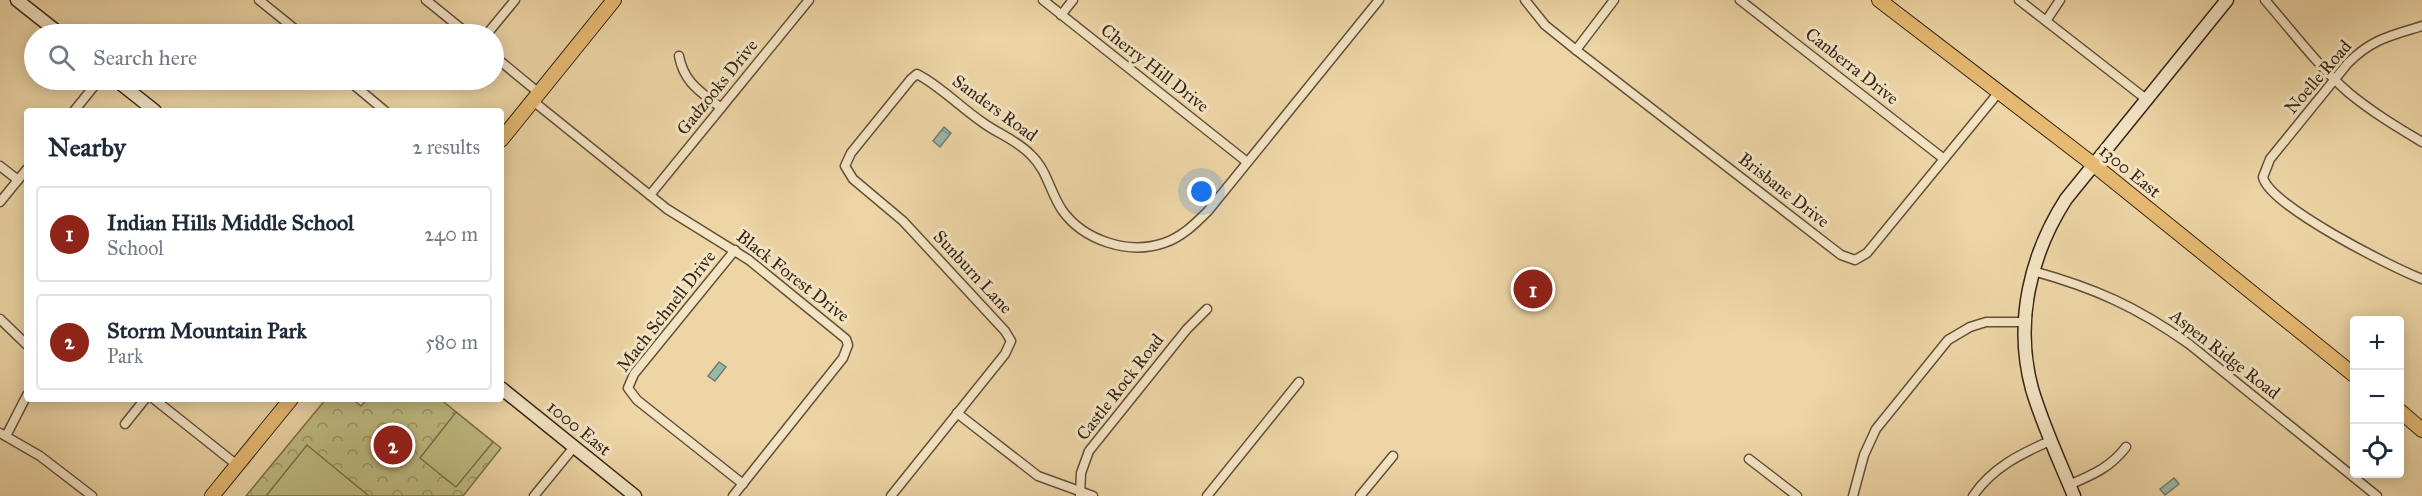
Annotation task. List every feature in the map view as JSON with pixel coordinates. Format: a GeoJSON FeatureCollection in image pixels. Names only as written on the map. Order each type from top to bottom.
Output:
{"type":"FeatureCollection","features":[{"type":"Feature","properties":{"kind":"main road"},"geometry":{"type":"LineString","coordinates":[[504,136],[614,0]]}},
{"type":"Feature","properties":{"kind":"main road","name":"1300 East"},"geometry":{"type":"LineString","coordinates":[[1879,0],[2094,165],[2350,371]]}},
{"type":"Feature","properties":{"kind":"main road"},"geometry":{"type":"LineString","coordinates":[[212,496],[289,402]]}},
{"type":"Feature","properties":{"kind":"main road"},"geometry":{"type":"LineString","coordinates":[[2404,414],[2422,430]]}},
{"type":"Feature","properties":{"kind":"street"},"geometry":{"type":"LineString","coordinates":[[17,0],[47,24]]}},
{"type":"Feature","properties":{"kind":"street"},"geometry":{"type":"LineString","coordinates":[[259,0],[289,24]]}},
{"type":"Feature","properties":{"kind":"street"},"geometry":{"type":"LineString","coordinates":[[426,0],[456,24]]}},
{"type":"Feature","properties":{"kind":"street"},"geometry":{"type":"LineString","coordinates":[[495,24],[515,0]]}},
{"type":"Feature","properties":{"kind":"street","name":"Gadzooks Drive"},"geometry":{"type":"LineString","coordinates":[[650,195],[809,0]]}},
{"type":"Feature","properties":{"kind":"street","name":"Cherry Hill Drive"},"geometry":{"type":"LineString","coordinates":[[1043,0],[1247,162]]}},
{"type":"Feature","properties":{"kind":"street"},"geometry":{"type":"LineString","coordinates":[[1061,15],[1073,0]]}},
{"type":"Feature","properties":{"kind":"street","name":"Sanders Road"},"geometry":{"type":"LineString","coordinates":[[845,166],[851,153],[917,74],[932,82],[985,124],[1025,148],[1041,167],[1063,212],[1091,235],[1126,247],[1144,247],[1164,243],[1182,235],[1208,211],[1379,0]]}},
{"type":"Feature","properties":{"kind":"street","name":"Brisbane Drive"},"geometry":{"type":"LineString","coordinates":[[1525,0],[1545,25],[1576,50],[1842,255],[1855,261],[1866,253],[1999,92]]}},
{"type":"Feature","properties":{"kind":"street"},"geometry":{"type":"LineString","coordinates":[[1576,50],[1614,0]]}},
{"type":"Feature","properties":{"kind":"street","name":"Canberra Drive"},"geometry":{"type":"LineString","coordinates":[[1740,0],[1944,159]]}},
{"type":"Feature","properties":{"kind":"street"},"geometry":{"type":"LineString","coordinates":[[2019,0],[2146,99]]}},
{"type":"Feature","properties":{"kind":"street"},"geometry":{"type":"LineString","coordinates":[[2046,21],[2060,0]]}},
{"type":"Feature","properties":{"kind":"street"},"geometry":{"type":"LineString","coordinates":[[2126,447],[2117,459],[2071,491],[2050,441],[2028,371],[2025,322],[2033,271],[2043,240],[2066,199],[2227,0]]}},
{"type":"Feature","properties":{"kind":"street"},"geometry":{"type":"LineString","coordinates":[[2265,0],[2335,79],[2385,120],[2422,142]]}},
{"type":"Feature","properties":{"kind":"street","name":"Noelle Road"},"geometry":{"type":"LineString","coordinates":[[2422,26],[2375,41],[2360,51],[2270,159],[2263,177],[2270,189],[2334,235],[2367,254],[2422,279]]}},
{"type":"Feature","properties":{"kind":"street"},"geometry":{"type":"LineString","coordinates":[[679,56],[682,70],[690,83],[722,108]]}},
{"type":"Feature","properties":{"kind":"street","name":"Black Forest Drive"},"geometry":{"type":"LineString","coordinates":[[504,66],[536,97],[650,195],[683,221],[735,250],[842,335],[848,345],[843,358],[733,496]]}},
{"type":"Feature","properties":{"kind":"street"},"geometry":{"type":"LineString","coordinates":[[76,108],[91,90]]}},
{"type":"Feature","properties":{"kind":"street"},"geometry":{"type":"LineString","coordinates":[[129,90],[151,108]]}},
{"type":"Feature","properties":{"kind":"street"},"geometry":{"type":"LineString","coordinates":[[360,90],[381,108]]}},
{"type":"Feature","properties":{"kind":"street"},"geometry":{"type":"LineString","coordinates":[[0,166],[18,180]]}},
{"type":"Feature","properties":{"kind":"street","name":"Sunburn Lane"},"geometry":{"type":"LineString","coordinates":[[845,166],[853,179],[903,221],[1009,336],[1011,341],[1005,354],[891,496]]}},
{"type":"Feature","properties":{"kind":"street"},"geometry":{"type":"LineString","coordinates":[[0,202],[24,172]]}},
{"type":"Feature","properties":{"kind":"street","name":"Mach Schnell Drive"},"geometry":{"type":"LineString","coordinates":[[735,250],[634,374],[628,388],[637,400],[743,484]]}},
{"type":"Feature","properties":{"kind":"street","name":"Aspen Ridge Road"},"geometry":{"type":"LineString","coordinates":[[2033,271],[2094,289],[2129,305],[2160,323],[2377,496]]}},
{"type":"Feature","properties":{"kind":"street","name":"Castle Rock Road"},"geometry":{"type":"LineString","coordinates":[[1080,494],[1081,473],[1089,451],[1187,329],[1207,309]]}},
{"type":"Feature","properties":{"kind":"street"},"geometry":{"type":"LineString","coordinates":[[0,319],[24,342]]}},
{"type":"Feature","properties":{"kind":"street"},"geometry":{"type":"LineString","coordinates":[[1854,496],[1864,455],[1876,429],[1948,340],[1970,327],[1986,322],[2025,322]]}},
{"type":"Feature","properties":{"kind":"street"},"geometry":{"type":"LineString","coordinates":[[1207,496],[1299,382]]}},
{"type":"Feature","properties":{"kind":"street","name":"1000 East"},"geometry":{"type":"LineString","coordinates":[[504,390],[635,496]]}},
{"type":"Feature","properties":{"kind":"street"},"geometry":{"type":"LineString","coordinates":[[24,400],[3,434],[57,468],[92,496]]}},
{"type":"Feature","properties":{"kind":"street"},"geometry":{"type":"LineString","coordinates":[[125,424],[143,402]]}},
{"type":"Feature","properties":{"kind":"street"},"geometry":{"type":"LineString","coordinates":[[158,402],[237,465]]}},
{"type":"Feature","properties":{"kind":"street"},"geometry":{"type":"LineString","coordinates":[[957,413],[1038,476],[1080,494],[1093,496]]}},
{"type":"Feature","properties":{"kind":"street"},"geometry":{"type":"LineString","coordinates":[[1973,496],[1990,476],[2010,460],[2050,441]]}},
{"type":"Feature","properties":{"kind":"street"},"geometry":{"type":"LineString","coordinates":[[534,496],[574,447]]}},
{"type":"Feature","properties":{"kind":"street"},"geometry":{"type":"LineString","coordinates":[[1360,496],[1393,456]]}},
{"type":"Feature","properties":{"kind":"street"},"geometry":{"type":"LineString","coordinates":[[1749,459],[1797,496]]}},
{"type":"Feature","properties":{"kind":"green space"},"geometry":{"type":"Polygon","coordinates":[[[324,402],[356,402],[361,406],[364,402],[444,402],[501,448],[463,496],[246,496],[324,402]]]}},
{"type":"Feature","properties":{"kind":"green space"},"geometry":{"type":"Polygon","coordinates":[[[456,412],[493,442],[456,487],[420,458],[456,412]]]}},
{"type":"Feature","properties":{"kind":"green space"},"geometry":{"type":"Polygon","coordinates":[[[307,445],[369,496],[266,496],[307,445]]]}},
{"type":"Feature","properties":{"kind":"water"},"geometry":{"type":"Polygon","coordinates":[[[944,127],[951,133],[940,147],[933,141],[944,127]]]}},
{"type":"Feature","properties":{"kind":"water"},"geometry":{"type":"Polygon","coordinates":[[[719,362],[726,367],[715,381],[708,376],[719,362]]]}},
{"type":"Feature","properties":{"kind":"water"},"geometry":{"type":"Polygon","coordinates":[[[2174,478],[2179,484],[2165,495],[2160,489],[2174,478]]]}},
{"type":"Feature","properties":{"kind":"place","name":"Indian Hills Middle School"},"geometry":{"type":"Point","coordinates":[1533,289]}},
{"type":"Feature","properties":{"kind":"place","name":"Storm Mountain Park"},"geometry":{"type":"Point","coordinates":[393,445]}}]}
